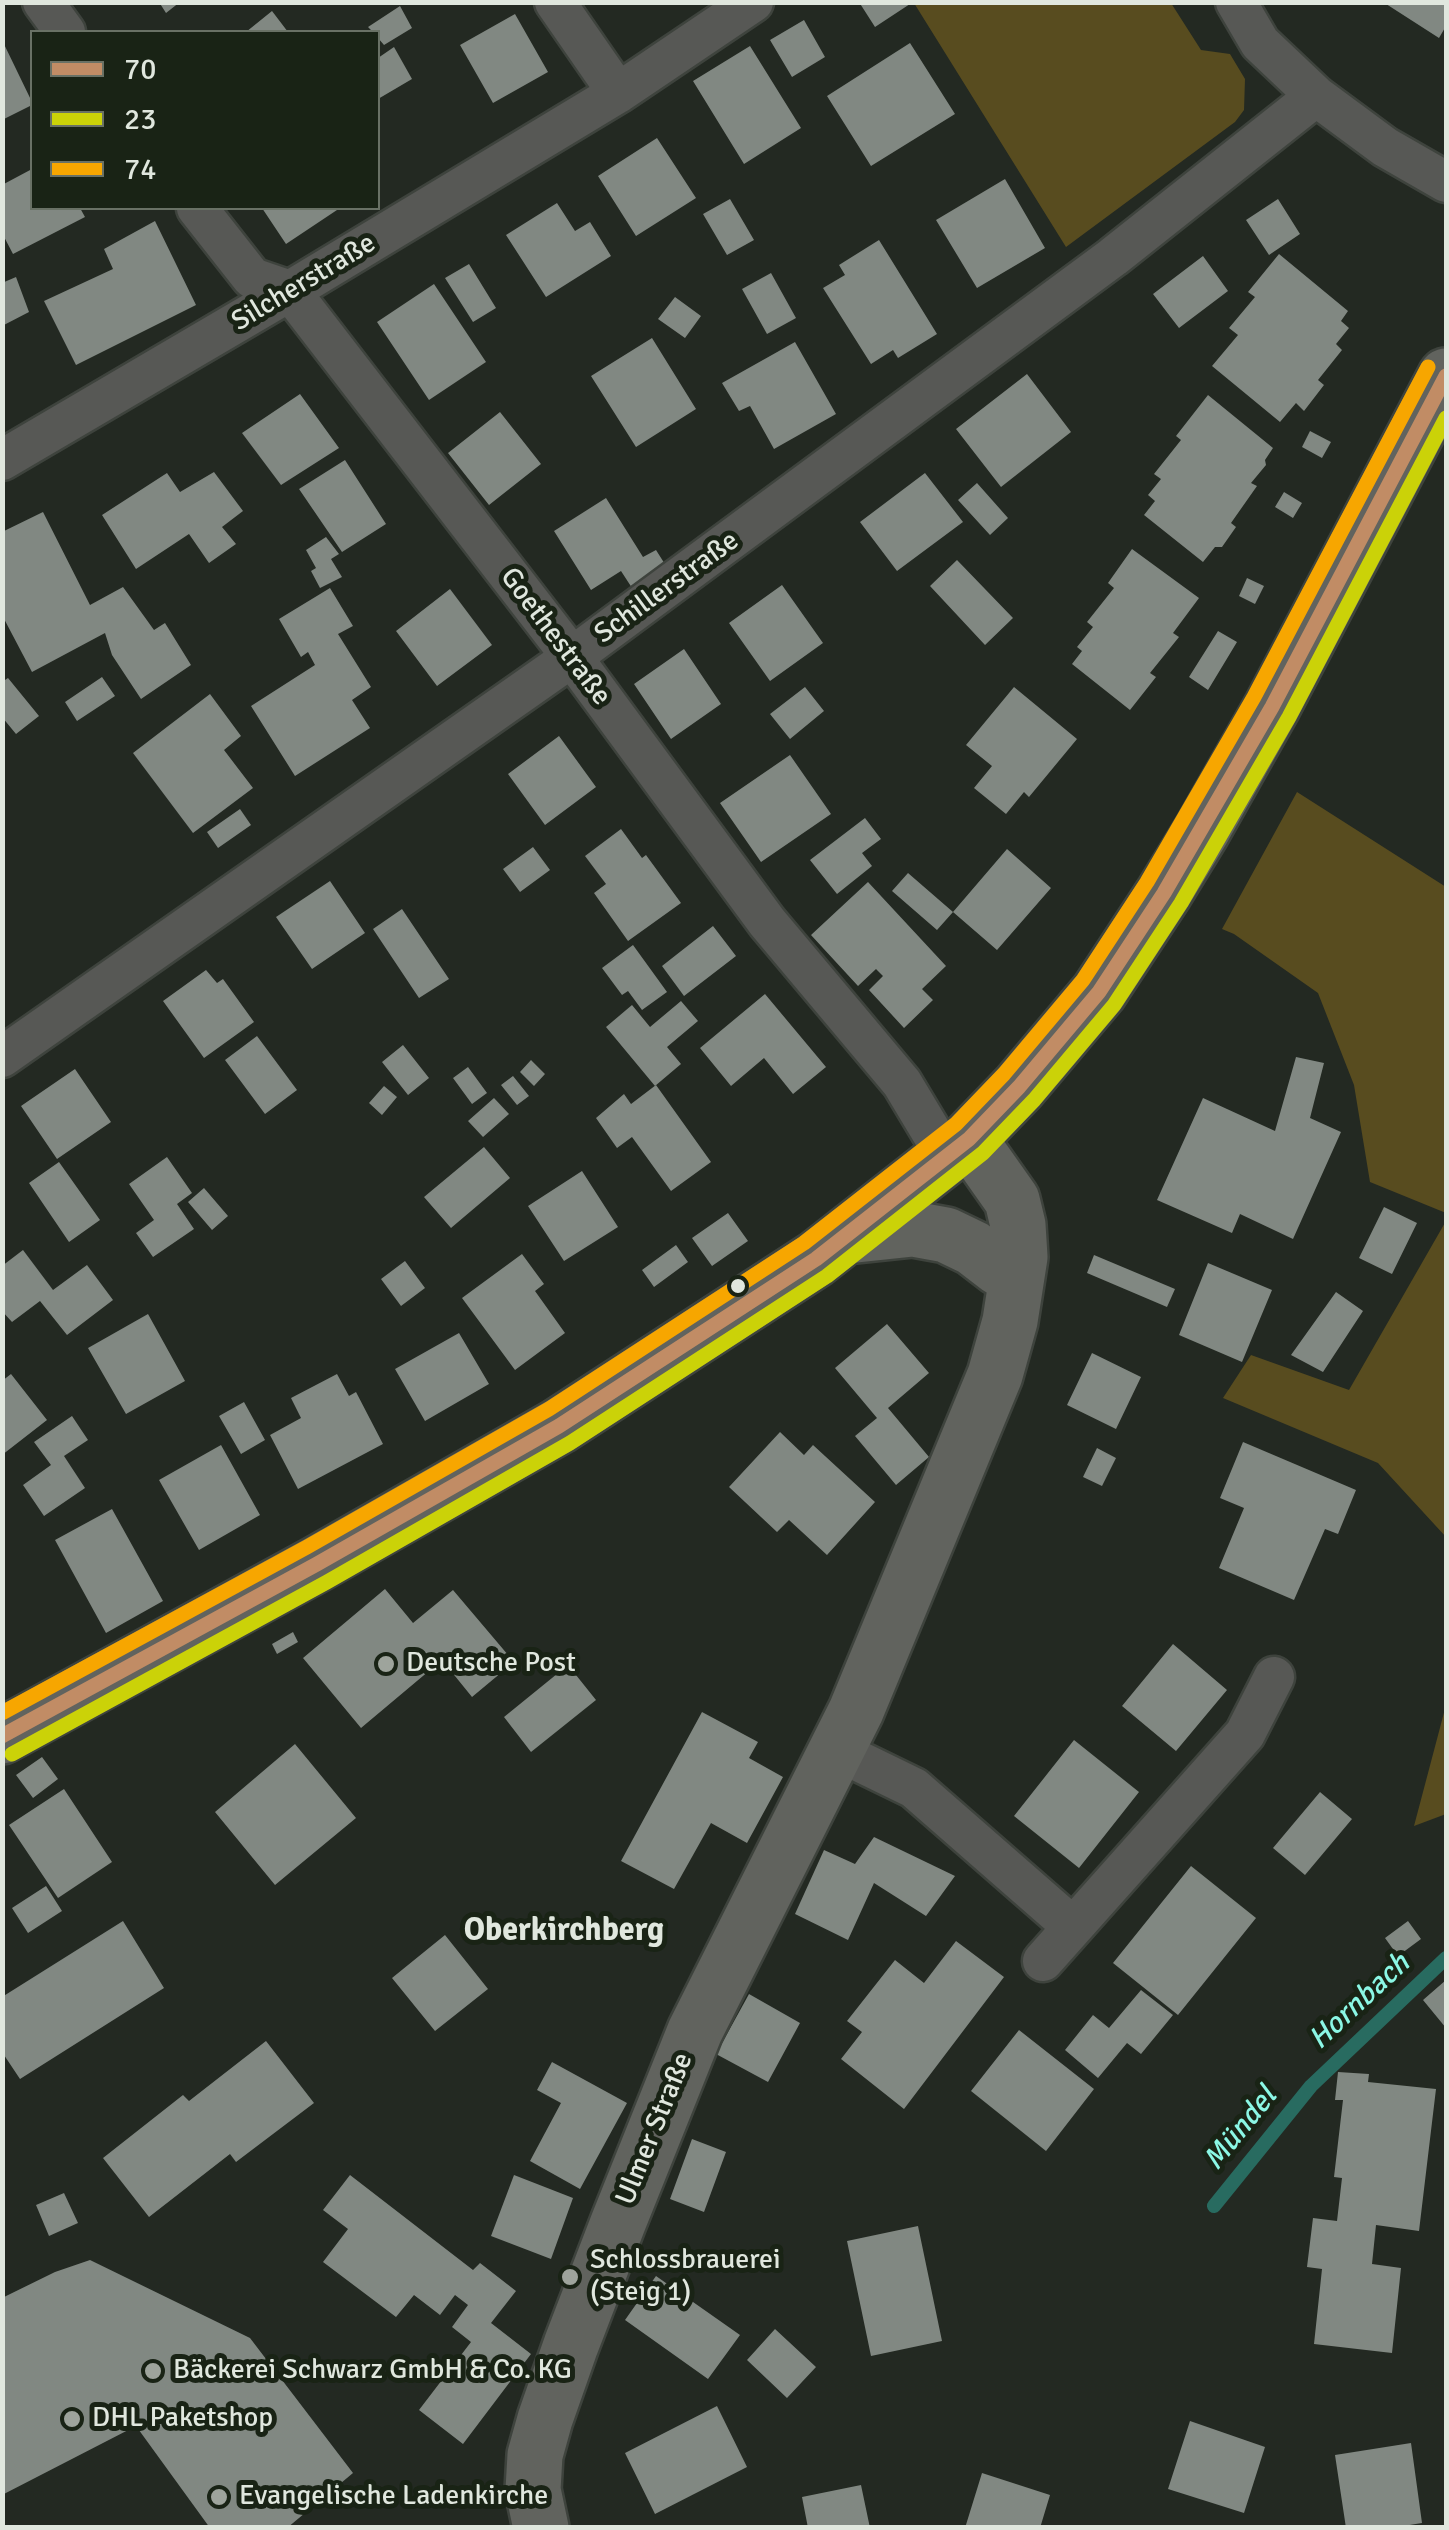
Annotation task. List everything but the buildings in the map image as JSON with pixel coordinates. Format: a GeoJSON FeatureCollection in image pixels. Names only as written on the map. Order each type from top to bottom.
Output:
{"type":"FeatureCollection","features":[{"type":"Feature","properties":{"kind":"main road"},"geometry":{"type":"LineString","coordinates":[[2,1736],[559,1426],[847,1236],[958,1148],[1019,1087],[1099,992],[1174,878],[1272,707],[1446,376]]}},
{"type":"Feature","properties":{"kind":"main road","name":"Ulmer Straße"},"geometry":{"type":"LineString","coordinates":[[958,1148],[991,1239],[1010,1321]]}},
{"type":"Feature","properties":{"kind":"main road","name":"Ulmer Straße"},"geometry":{"type":"LineString","coordinates":[[540,2528],[533,2490],[535,2455],[582,2314],[696,2031],[838,1751],[995,1375],[1010,1321],[1020,1257],[1018,1225],[1012,1200],[958,1148]]}},
{"type":"Feature","properties":{"kind":"main road"},"geometry":{"type":"LineString","coordinates":[[847,1236],[913,1229],[946,1236],[974,1248],[998,1268]]}},
{"type":"Feature","properties":{"kind":"street"},"geometry":{"type":"LineString","coordinates":[[43,2],[64,30]]}},
{"type":"Feature","properties":{"kind":"street"},"geometry":{"type":"LineString","coordinates":[[554,2],[618,93]]}},
{"type":"Feature","properties":{"kind":"street","name":"Silcherstraße"},"geometry":{"type":"LineString","coordinates":[[2,460],[618,93],[753,2]]}},
{"type":"Feature","properties":{"kind":"street"},"geometry":{"type":"LineString","coordinates":[[1236,2],[1260,43],[1316,96],[1386,147],[1446,182]]}},
{"type":"Feature","properties":{"kind":"street","name":"Schillerstraße"},"geometry":{"type":"LineString","coordinates":[[2,1057],[572,657],[1113,257],[1316,96]]}},
{"type":"Feature","properties":{"kind":"street","name":"Goethestraße"},"geometry":{"type":"LineString","coordinates":[[199,210],[252,278],[290,291],[572,657],[767,922],[958,1148]]}},
{"type":"Feature","properties":{"kind":"street"},"geometry":{"type":"LineString","coordinates":[[1043,1961],[1245,1734],[1274,1677]]}},
{"type":"Feature","properties":{"kind":"street"},"geometry":{"type":"LineString","coordinates":[[838,1751],[914,1788],[1073,1927]]}},
{"type":"Feature","properties":{"kind":"shaded area"},"geometry":{"type":"Polygon","coordinates":[[[914,3],[1171,3],[1201,50],[1230,54],[1245,79],[1244,110],[1235,122],[1066,247],[914,3]]]}},
{"type":"Feature","properties":{"kind":"shaded area"},"geometry":{"type":"Polygon","coordinates":[[[1297,792],[1446,887],[1446,1213],[1370,1182],[1354,1085],[1318,993],[1222,929],[1297,792]]]}},
{"type":"Feature","properties":{"kind":"shaded area"},"geometry":{"type":"Polygon","coordinates":[[[1446,1221],[1446,1537],[1378,1463],[1223,1398],[1251,1355],[1349,1390],[1446,1221]]]}},
{"type":"Feature","properties":{"kind":"shaded area"},"geometry":{"type":"Polygon","coordinates":[[[1446,1705],[1446,1814],[1414,1826],[1446,1705]]]}},
{"type":"Feature","properties":{"kind":"waterway","name":"Hornbach"},"geometry":{"type":"LineString","coordinates":[[1214,2206],[1311,2086],[1446,1958]]}},
{"type":"Feature","properties":{"kind":"transit line","name":"74"},"geometry":{"type":"LineString","coordinates":[[2,1713],[307,1547],[549,1409],[804,1243],[956,1124],[1083,980],[1147,882],[1254,697],[1428,367]]}},
{"type":"Feature","properties":{"kind":"transit line","name":"70"},"geometry":{"type":"LineString","coordinates":[[2,1736],[559,1426],[816,1259],[969,1139],[1019,1087],[1099,992],[1164,893],[1272,707],[1446,376]]}},
{"type":"Feature","properties":{"kind":"transit line","name":"23"},"geometry":{"type":"LineString","coordinates":[[12,1754],[327,1582],[570,1443],[827,1276],[983,1153],[1034,1100],[1114,1005],[1181,903],[1289,717],[1446,418]]}},
{"type":"Feature","properties":{"kind":"place","name":"Deutsche Post"},"geometry":{"type":"Point","coordinates":[386,1664]}},
{"type":"Feature","properties":{"kind":"place","name":"Schlossbrauerei (Steig 1)"},"geometry":{"type":"Point","coordinates":[570,2277]}},
{"type":"Feature","properties":{"kind":"place","name":"Bäckerei Schwarz GmbH & Co. KG"},"geometry":{"type":"Point","coordinates":[153,2371]}},
{"type":"Feature","properties":{"kind":"place","name":"DHL Paketshop"},"geometry":{"type":"Point","coordinates":[72,2419]}},
{"type":"Feature","properties":{"kind":"place","name":"Evangelische Ladenkirche"},"geometry":{"type":"Point","coordinates":[219,2497]}},
{"type":"Feature","properties":{"kind":"district","name":"Oberkirchberg"},"geometry":{"type":"Point","coordinates":[564,1932]}},
{"type":"Feature","properties":{"kind":"water label","name":"Mündel"},"geometry":{"type":"Point","coordinates":[1241,2129]}}]}
